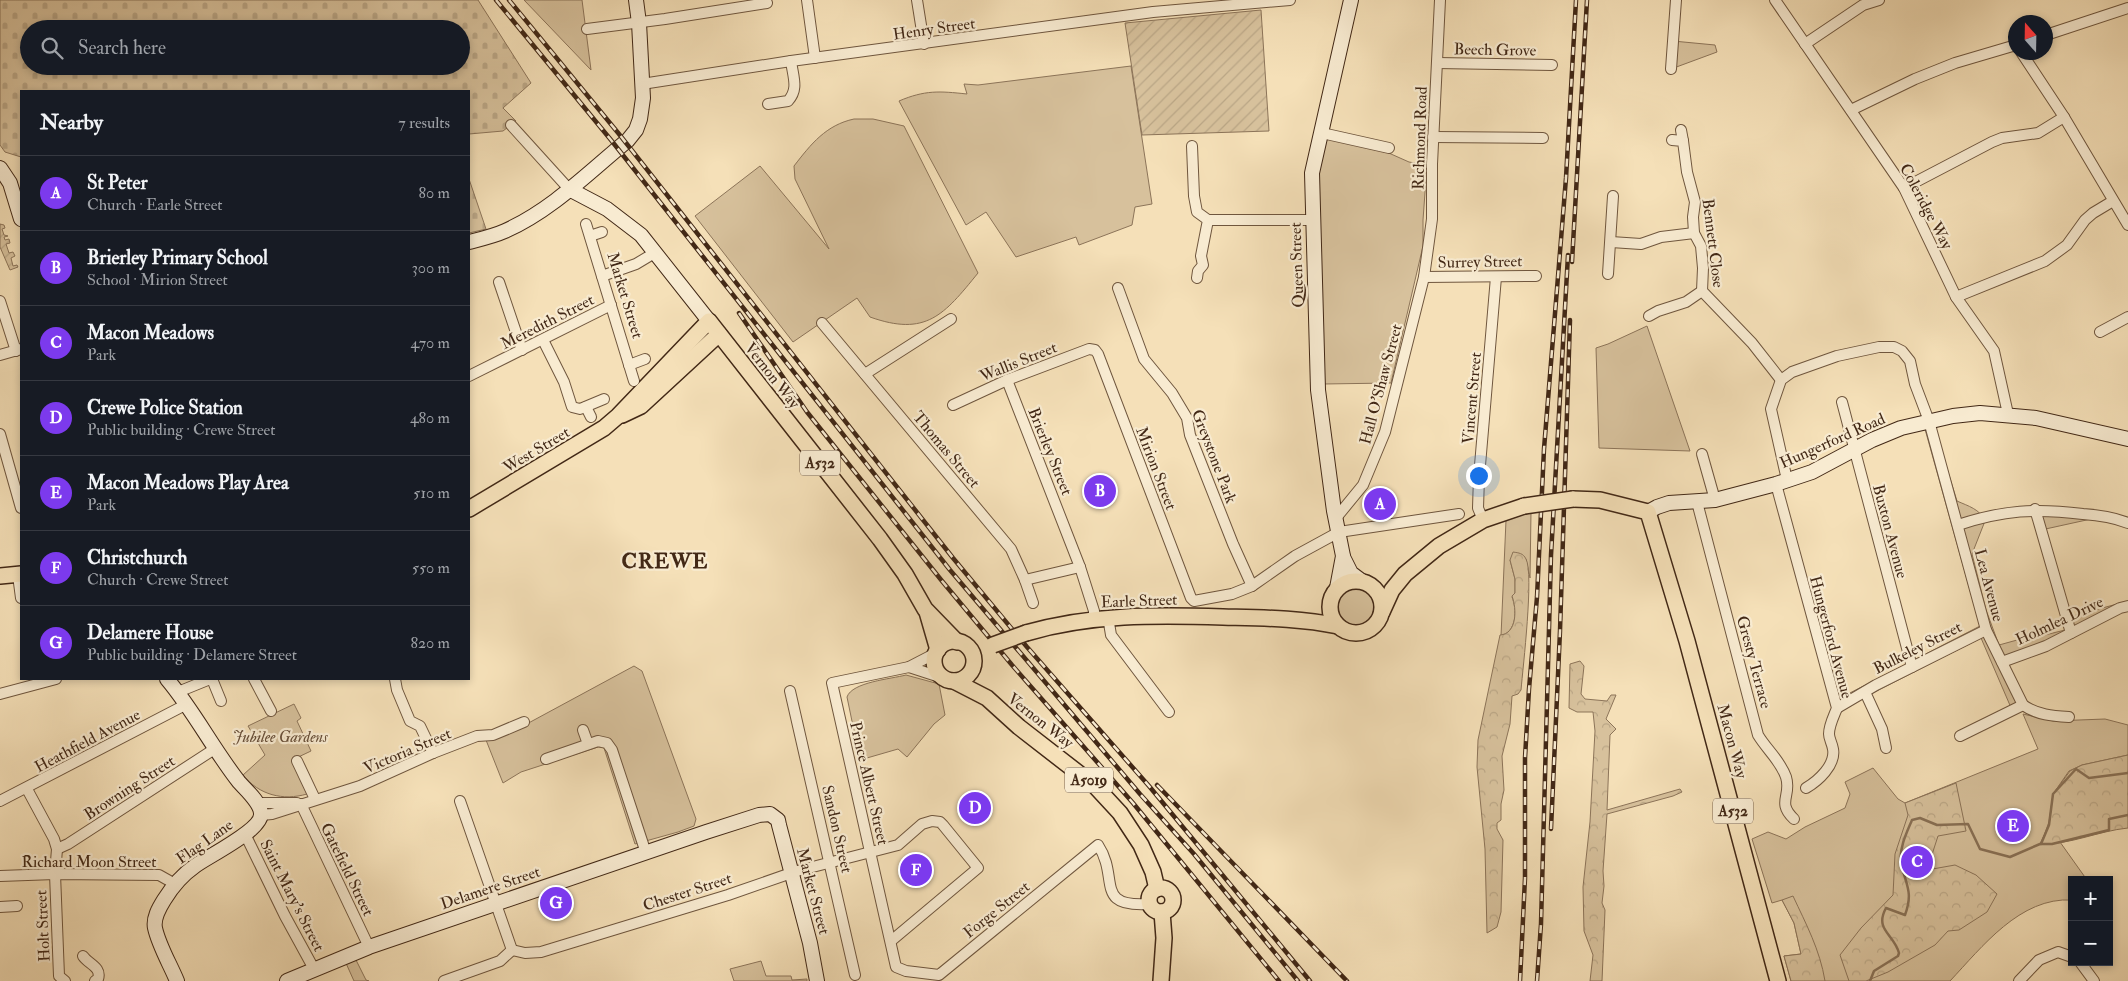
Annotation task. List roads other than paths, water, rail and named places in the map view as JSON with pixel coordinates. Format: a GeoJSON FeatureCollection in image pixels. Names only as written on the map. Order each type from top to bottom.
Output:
{"type":"FeatureCollection","features":[{"type":"Feature","properties":{"kind":"main road","name":"Vernon Way"},"geometry":{"type":"LineString","coordinates":[[708,321],[880,539],[905,574],[926,609],[961,643]]}},
{"type":"Feature","properties":{"kind":"main road","name":"West Street"},"geometry":{"type":"LineString","coordinates":[[470,508],[604,428],[618,416],[708,321]]}},
{"type":"Feature","properties":{"kind":"main road","name":"West Street"},"geometry":{"type":"LineString","coordinates":[[618,416],[641,406],[719,334]]}},
{"type":"Feature","properties":{"kind":"main road"},"geometry":{"type":"LineString","coordinates":[[1405,574],[1386,582],[1366,583],[1349,581],[1334,593],[1330,613],[1338,626],[1351,633],[1365,631],[1376,623],[1392,590],[1405,574],[1439,546],[1483,520],[1524,506],[1573,499],[1600,500],[1648,512]]}},
{"type":"Feature","properties":{"kind":"main road","name":"Macon Way"},"geometry":{"type":"LineString","coordinates":[[1648,512],[1690,650],[1778,981]]}},
{"type":"Feature","properties":{"kind":"main road"},"geometry":{"type":"LineString","coordinates":[[0,576],[20,574]]}},
{"type":"Feature","properties":{"kind":"main road"},"geometry":{"type":"LineString","coordinates":[[1366,583],[1380,596],[1382,612]]}},
{"type":"Feature","properties":{"kind":"main road","name":"Earle Street"},"geometry":{"type":"LineString","coordinates":[[1296,619],[1317,610],[1334,593]]}},
{"type":"Feature","properties":{"kind":"main road","name":"Vernon Way"},"geometry":{"type":"LineString","coordinates":[[926,609],[937,652]]}},
{"type":"Feature","properties":{"kind":"main road","name":"Earle Street"},"geometry":{"type":"LineString","coordinates":[[961,643],[990,646],[1026,633],[1101,618],[1170,616],[1296,619],[1338,626]]}},
{"type":"Feature","properties":{"kind":"main road"},"geometry":{"type":"LineString","coordinates":[[947,643],[961,643],[971,650],[974,663],[968,676],[950,680],[937,670],[935,663],[937,652],[947,643]]}},
{"type":"Feature","properties":{"kind":"main road","name":"Earle Street"},"geometry":{"type":"LineString","coordinates":[[974,663],[990,646]]}},
{"type":"Feature","properties":{"kind":"main road","name":"Vernon Way"},"geometry":{"type":"LineString","coordinates":[[974,663],[976,677],[987,698]]}},
{"type":"Feature","properties":{"kind":"main road","name":"Vernon Way"},"geometry":{"type":"LineString","coordinates":[[950,680],[987,698],[1019,727],[1087,778],[1109,800],[1141,845],[1153,872],[1157,889]]}},
{"type":"Feature","properties":{"kind":"main road","name":"Vernon Way"},"geometry":{"type":"LineString","coordinates":[[1156,908],[1171,906],[1172,896],[1167,890],[1157,889]]}},
{"type":"Feature","properties":{"kind":"main road","name":"Vernon Way"},"geometry":{"type":"LineString","coordinates":[[1157,889],[1150,897],[1156,908],[1164,938],[1161,981]]}},
{"type":"Feature","properties":{"kind":"street"},"geometry":{"type":"LineString","coordinates":[[470,242],[505,231],[538,213],[628,140],[636,130],[640,119],[643,98],[636,0]]}},
{"type":"Feature","properties":{"kind":"street"},"geometry":{"type":"LineString","coordinates":[[807,0],[815,58]]}},
{"type":"Feature","properties":{"kind":"street"},"geometry":{"type":"LineString","coordinates":[[917,0],[924,44]]}},
{"type":"Feature","properties":{"kind":"street","name":"Henry Street"},"geometry":{"type":"LineString","coordinates":[[642,84],[791,61],[1153,12],[1290,0]]}},
{"type":"Feature","properties":{"kind":"street","name":"Queen Street"},"geometry":{"type":"LineString","coordinates":[[1343,556],[1318,390],[1312,174],[1351,0]]}},
{"type":"Feature","properties":{"kind":"street","name":"Richmond Road"},"geometry":{"type":"LineString","coordinates":[[1424,277],[1432,219],[1433,137],[1440,0]]}},
{"type":"Feature","properties":{"kind":"street"},"geometry":{"type":"LineString","coordinates":[[1671,70],[1676,0]]}},
{"type":"Feature","properties":{"kind":"street","name":"Coleridge Way"},"geometry":{"type":"LineString","coordinates":[[1775,0],[1904,188],[1956,297],[1994,351],[2007,401],[2008,414]]}},
{"type":"Feature","properties":{"kind":"street"},"geometry":{"type":"LineString","coordinates":[[1805,44],[1863,5],[1879,0]]}},
{"type":"Feature","properties":{"kind":"street"},"geometry":{"type":"LineString","coordinates":[[587,29],[768,3]]}},
{"type":"Feature","properties":{"kind":"street"},"geometry":{"type":"LineString","coordinates":[[2053,34],[2128,8]]}},
{"type":"Feature","properties":{"kind":"street"},"geometry":{"type":"LineString","coordinates":[[1851,110],[1915,79],[1955,63],[2008,47]]}},
{"type":"Feature","properties":{"kind":"street"},"geometry":{"type":"LineString","coordinates":[[2026,60],[2064,117],[2128,225]]}},
{"type":"Feature","properties":{"kind":"street"},"geometry":{"type":"LineString","coordinates":[[768,104],[788,101],[796,91],[791,61]]}},
{"type":"Feature","properties":{"kind":"street","name":"Beech Grove"},"geometry":{"type":"LineString","coordinates":[[1437,63],[1552,65]]}},
{"type":"Feature","properties":{"kind":"street"},"geometry":{"type":"LineString","coordinates":[[1904,188],[1992,142],[2002,138],[2038,133],[2064,117]]}},
{"type":"Feature","properties":{"kind":"street"},"geometry":{"type":"LineString","coordinates":[[511,125],[569,189]]}},
{"type":"Feature","properties":{"kind":"street","name":"Bennett Close"},"geometry":{"type":"LineString","coordinates":[[1681,130],[1687,172],[1695,202],[1693,217],[1694,233],[1701,246],[1703,268],[1702,291],[1752,343],[1781,380]]}},
{"type":"Feature","properties":{"kind":"street"},"geometry":{"type":"LineString","coordinates":[[1322,133],[1389,148]]}},
{"type":"Feature","properties":{"kind":"street"},"geometry":{"type":"LineString","coordinates":[[1433,137],[1543,138]]}},
{"type":"Feature","properties":{"kind":"street"},"geometry":{"type":"LineString","coordinates":[[1672,140],[1683,141]]}},
{"type":"Feature","properties":{"kind":"street"},"geometry":{"type":"LineString","coordinates":[[1192,146],[1194,196],[1197,212],[1208,220],[1312,220]]}},
{"type":"Feature","properties":{"kind":"street"},"geometry":{"type":"LineString","coordinates":[[0,168],[10,183],[20,216]]}},
{"type":"Feature","properties":{"kind":"street","name":"Vernon Way"},"geometry":{"type":"LineString","coordinates":[[569,189],[607,209],[641,235],[708,321]]}},
{"type":"Feature","properties":{"kind":"street"},"geometry":{"type":"LineString","coordinates":[[1608,274],[1612,242],[1613,196]]}},
{"type":"Feature","properties":{"kind":"street"},"geometry":{"type":"LineString","coordinates":[[1956,297],[2057,253],[2067,245],[2085,220],[2113,200]]}},
{"type":"Feature","properties":{"kind":"street"},"geometry":{"type":"LineString","coordinates":[[1197,278],[1198,271],[1203,265],[1201,256],[1208,220]]}},
{"type":"Feature","properties":{"kind":"street","name":"Market Street"},"geometry":{"type":"LineString","coordinates":[[586,224],[634,381]]}},
{"type":"Feature","properties":{"kind":"street","name":"Market Street"},"geometry":{"type":"LineString","coordinates":[[590,236],[602,232]]}},
{"type":"Feature","properties":{"kind":"street"},"geometry":{"type":"LineString","coordinates":[[1612,242],[1641,244],[1661,237],[1694,233]]}},
{"type":"Feature","properties":{"kind":"street"},"geometry":{"type":"LineString","coordinates":[[602,276],[636,264],[656,252]]}},
{"type":"Feature","properties":{"kind":"street","name":"Surrey Street"},"geometry":{"type":"LineString","coordinates":[[1424,277],[1536,276]]}},
{"type":"Feature","properties":{"kind":"street","name":"Hall O'Shaw Street"},"geometry":{"type":"LineString","coordinates":[[1338,525],[1363,485],[1386,432],[1424,277]]}},
{"type":"Feature","properties":{"kind":"street","name":"Vincent Street"},"geometry":{"type":"LineString","coordinates":[[1483,520],[1478,508],[1479,477],[1496,277]]}},
{"type":"Feature","properties":{"kind":"street"},"geometry":{"type":"LineString","coordinates":[[499,282],[522,350]]}},
{"type":"Feature","properties":{"kind":"street","name":"Greystone Park"},"geometry":{"type":"LineString","coordinates":[[1118,288],[1144,360],[1172,393],[1187,418],[1190,435],[1233,544],[1252,586]]}},
{"type":"Feature","properties":{"kind":"street"},"geometry":{"type":"LineString","coordinates":[[1649,316],[1686,302],[1702,291]]}},
{"type":"Feature","properties":{"kind":"street"},"geometry":{"type":"LineString","coordinates":[[0,301],[19,350],[0,355]]}},
{"type":"Feature","properties":{"kind":"street","name":"Meredith Street"},"geometry":{"type":"LineString","coordinates":[[470,376],[611,305]]}},
{"type":"Feature","properties":{"kind":"street"},"geometry":{"type":"LineString","coordinates":[[2100,332],[2128,317]]}},
{"type":"Feature","properties":{"kind":"street"},"geometry":{"type":"LineString","coordinates":[[865,374],[952,319]]}},
{"type":"Feature","properties":{"kind":"street","name":"Thomas Street"},"geometry":{"type":"LineString","coordinates":[[822,323],[1011,549],[1033,604]]}},
{"type":"Feature","properties":{"kind":"street"},"geometry":{"type":"LineString","coordinates":[[543,340],[564,382],[572,406],[580,409],[604,398]]}},
{"type":"Feature","properties":{"kind":"street","name":"Lea Avenue"},"geometry":{"type":"LineString","coordinates":[[1781,380],[1792,372],[1837,356],[1879,347],[1894,347],[1902,351],[1910,361],[1915,384],[1929,421],[1986,630],[2023,705]]}},
{"type":"Feature","properties":{"kind":"street","name":"Wallis Street"},"geometry":{"type":"LineString","coordinates":[[953,405],[1007,380],[1089,349],[1095,350]]}},
{"type":"Feature","properties":{"kind":"street","name":"Mirion Street"},"geometry":{"type":"LineString","coordinates":[[1095,350],[1191,598]]}},
{"type":"Feature","properties":{"kind":"street","name":"Market Street"},"geometry":{"type":"LineString","coordinates":[[629,364],[645,359]]}},
{"type":"Feature","properties":{"kind":"street","name":"Brierley Street"},"geometry":{"type":"LineString","coordinates":[[1007,380],[1080,567],[1094,611],[1169,712]]}},
{"type":"Feature","properties":{"kind":"street","name":"Hungerford Avenue"},"geometry":{"type":"LineString","coordinates":[[1781,380],[1771,409],[1781,482],[1837,708],[1829,730],[1834,750],[1832,758],[1822,777],[1806,788]]}},
{"type":"Feature","properties":{"kind":"street","name":"Buxton Avenue"},"geometry":{"type":"LineString","coordinates":[[1842,402],[1912,667]]}},
{"type":"Feature","properties":{"kind":"street"},"geometry":{"type":"LineString","coordinates":[[586,407],[591,417]]}},
{"type":"Feature","properties":{"kind":"street","name":"Hungerford Road"},"geometry":{"type":"LineString","coordinates":[[1648,512],[1669,503],[1715,500],[1781,482],[1812,472],[1901,428],[1929,421],[1980,413],[2036,418],[2128,439]]}},
{"type":"Feature","properties":{"kind":"street"},"geometry":{"type":"LineString","coordinates":[[0,434],[20,504]]}},
{"type":"Feature","properties":{"kind":"street"},"geometry":{"type":"LineString","coordinates":[[1702,454],[1715,500]]}},
{"type":"Feature","properties":{"kind":"street","name":"Gresty Terrace"},"geometry":{"type":"LineString","coordinates":[[1697,502],[1758,735],[1782,767],[1788,788],[1784,805],[1794,819]]}},
{"type":"Feature","properties":{"kind":"street"},"geometry":{"type":"LineString","coordinates":[[1958,525],[2006,512],[2035,509],[2115,517],[2128,523]]}},
{"type":"Feature","properties":{"kind":"street"},"geometry":{"type":"LineString","coordinates":[[2035,509],[2071,633]]}},
{"type":"Feature","properties":{"kind":"street","name":"Earle Street"},"geometry":{"type":"LineString","coordinates":[[1191,598],[1194,601],[1232,594],[1252,586],[1338,525],[1459,514]]}},
{"type":"Feature","properties":{"kind":"street"},"geometry":{"type":"LineString","coordinates":[[1343,556],[1351,573],[1366,583]]}},
{"type":"Feature","properties":{"kind":"street"},"geometry":{"type":"LineString","coordinates":[[1334,593],[1343,556]]}},
{"type":"Feature","properties":{"kind":"street"},"geometry":{"type":"LineString","coordinates":[[1025,580],[1080,567]]}},
{"type":"Feature","properties":{"kind":"street","name":"Holmlea Drive"},"geometry":{"type":"LineString","coordinates":[[2002,662],[2046,646],[2120,608],[2128,606]]}},
{"type":"Feature","properties":{"kind":"street","name":"Bulkeley Street"},"geometry":{"type":"LineString","coordinates":[[1837,708],[1912,667],[1986,630]]}},
{"type":"Feature","properties":{"kind":"street"},"geometry":{"type":"LineString","coordinates":[[908,667],[937,652]]}},
{"type":"Feature","properties":{"kind":"street"},"geometry":{"type":"LineString","coordinates":[[908,667],[950,680]]}},
{"type":"Feature","properties":{"kind":"street","name":"Prince Albert Street"},"geometry":{"type":"LineString","coordinates":[[906,971],[896,967],[832,683],[908,667]]}},
{"type":"Feature","properties":{"kind":"street"},"geometry":{"type":"LineString","coordinates":[[0,694],[52,680]]}},
{"type":"Feature","properties":{"kind":"street"},"geometry":{"type":"LineString","coordinates":[[168,680],[187,704],[230,771],[259,809]]}},
{"type":"Feature","properties":{"kind":"street"},"geometry":{"type":"LineString","coordinates":[[178,692],[208,680]]}},
{"type":"Feature","properties":{"kind":"street"},"geometry":{"type":"LineString","coordinates":[[211,680],[221,701]]}},
{"type":"Feature","properties":{"kind":"street"},"geometry":{"type":"LineString","coordinates":[[254,680],[270,711]]}},
{"type":"Feature","properties":{"kind":"street"},"geometry":{"type":"LineString","coordinates":[[395,680],[397,690],[410,721],[420,726],[433,753]]}},
{"type":"Feature","properties":{"kind":"street","name":"Sandon Street"},"geometry":{"type":"LineString","coordinates":[[790,691],[856,975]]}},
{"type":"Feature","properties":{"kind":"street"},"geometry":{"type":"LineString","coordinates":[[1865,692],[1882,729],[1881,745]]}},
{"type":"Feature","properties":{"kind":"street","name":"Heathfield Avenue"},"geometry":{"type":"LineString","coordinates":[[0,801],[27,789],[187,704]]}},
{"type":"Feature","properties":{"kind":"street"},"geometry":{"type":"LineString","coordinates":[[1960,736],[2023,705],[2030,710],[2049,716],[2069,717]]}},
{"type":"Feature","properties":{"kind":"street","name":"Victoria Street"},"geometry":{"type":"LineString","coordinates":[[259,809],[301,804],[366,784],[433,753],[477,736],[493,734],[524,722]]}},
{"type":"Feature","properties":{"kind":"street"},"geometry":{"type":"LineString","coordinates":[[583,730],[588,744]]}},
{"type":"Feature","properties":{"kind":"street"},"geometry":{"type":"LineString","coordinates":[[546,759],[598,741],[608,743],[646,853]]}},
{"type":"Feature","properties":{"kind":"street","name":"Browning Street"},"geometry":{"type":"LineString","coordinates":[[57,849],[68,844],[216,748]]}},
{"type":"Feature","properties":{"kind":"street"},"geometry":{"type":"LineString","coordinates":[[296,761],[315,800]]}},
{"type":"Feature","properties":{"kind":"street"},"geometry":{"type":"LineString","coordinates":[[27,789],[54,839],[57,849]]}},
{"type":"Feature","properties":{"kind":"street"},"geometry":{"type":"LineString","coordinates":[[444,981],[500,961],[512,950],[460,801]]}},
{"type":"Feature","properties":{"kind":"street","name":"Gatefield Street"},"geometry":{"type":"LineString","coordinates":[[301,804],[369,947]]}},
{"type":"Feature","properties":{"kind":"street","name":"Flag Lane"},"geometry":{"type":"LineString","coordinates":[[177,981],[155,928],[156,914],[175,884],[194,866],[246,834],[258,824],[259,809]]}},
{"type":"Feature","properties":{"kind":"street","name":"Market Street"},"geometry":{"type":"LineString","coordinates":[[770,814],[778,820],[810,943],[817,981]]}},
{"type":"Feature","properties":{"kind":"street","name":"Delamere Street"},"geometry":{"type":"LineString","coordinates":[[287,981],[369,947],[706,832],[759,815],[770,814]]}},
{"type":"Feature","properties":{"kind":"street","name":"Chester Street"},"geometry":{"type":"LineString","coordinates":[[512,950],[525,953],[541,952],[728,895],[792,873],[898,845],[922,824],[935,821],[943,825],[978,868],[891,941]]}},
{"type":"Feature","properties":{"kind":"street","name":"Saint Mary's Street"},"geometry":{"type":"LineString","coordinates":[[246,834],[285,916],[314,969]]}},
{"type":"Feature","properties":{"kind":"street","name":"Forge Street"},"geometry":{"type":"LineString","coordinates":[[906,971],[939,975],[1098,845],[1106,861],[1109,886],[1117,900],[1126,904],[1156,908]]}},
{"type":"Feature","properties":{"kind":"street","name":"Holt Street"},"geometry":{"type":"LineString","coordinates":[[57,849],[55,874],[62,978]]}},
{"type":"Feature","properties":{"kind":"street","name":"Richard Moon Street"},"geometry":{"type":"LineString","coordinates":[[0,876],[55,874],[159,875],[175,884]]}},
{"type":"Feature","properties":{"kind":"street"},"geometry":{"type":"LineString","coordinates":[[0,907],[17,906]]}},
{"type":"Feature","properties":{"kind":"street"},"geometry":{"type":"LineString","coordinates":[[2019,981],[2039,960],[2058,952],[2068,956]]}},
{"type":"Feature","properties":{"kind":"street"},"geometry":{"type":"LineString","coordinates":[[83,956],[98,969],[100,974],[95,981]]}},
{"type":"Feature","properties":{"kind":"street"},"geometry":{"type":"LineString","coordinates":[[2083,966],[2094,981]]}},
{"type":"Feature","properties":{"kind":"waterway"},"geometry":{"type":"LineString","coordinates":[[2041,844],[2049,825],[2053,794],[2076,769],[2089,778],[2128,773]]}},
{"type":"Feature","properties":{"kind":"waterway"},"geometry":{"type":"LineString","coordinates":[[1870,981],[1874,971],[1898,956],[1899,953],[1882,922],[1886,908],[1905,915],[1908,907],[1909,893],[1901,862],[1901,851],[1912,820],[1920,818],[1937,825],[1968,824],[1980,849],[2010,857],[2040,844],[2052,844],[2109,830],[2109,819],[2128,815]]}},
{"type":"Feature","properties":{"kind":"railway"},"geometry":{"type":"LineString","coordinates":[[496,0],[611,140],[950,570],[1140,794],[1194,854],[1298,981]]}},
{"type":"Feature","properties":{"kind":"railway"},"geometry":{"type":"LineString","coordinates":[[509,0],[619,134],[953,558],[1027,647],[1149,786],[1310,981]]}},
{"type":"Feature","properties":{"kind":"railway"},"geometry":{"type":"LineString","coordinates":[[1520,981],[1525,878],[1525,758],[1537,597],[1544,449],[1566,178],[1576,0]]}},
{"type":"Feature","properties":{"kind":"railway"},"geometry":{"type":"LineString","coordinates":[[1572,262],[1587,0]]}},
{"type":"Feature","properties":{"kind":"railway"},"geometry":{"type":"LineString","coordinates":[[1537,981],[1541,924],[1551,555],[1568,255]]}},
{"type":"Feature","properties":{"kind":"railway"},"geometry":{"type":"LineString","coordinates":[[739,313],[807,412],[942,581],[1012,665],[1133,803],[1279,981]]}},
{"type":"Feature","properties":{"kind":"railway"},"geometry":{"type":"LineString","coordinates":[[1551,829],[1560,631],[1570,320]]}},
{"type":"Feature","properties":{"kind":"railway"},"geometry":{"type":"LineString","coordinates":[[1157,785],[1347,981]]}},
{"type":"Feature","properties":{"kind":"place","name":"Brierley Primary School"},"geometry":{"type":"Point","coordinates":[1100,491]}},
{"type":"Feature","properties":{"kind":"place","name":"St Peter"},"geometry":{"type":"Point","coordinates":[1380,504]}},
{"type":"Feature","properties":{"kind":"place","name":"Crewe Police Station"},"geometry":{"type":"Point","coordinates":[975,808]}},
{"type":"Feature","properties":{"kind":"place","name":"Macon Meadows Play Area"},"geometry":{"type":"Point","coordinates":[2013,826]}},
{"type":"Feature","properties":{"kind":"place","name":"Macon Meadows"},"geometry":{"type":"Point","coordinates":[1917,862]}},
{"type":"Feature","properties":{"kind":"place","name":"Christchurch"},"geometry":{"type":"Point","coordinates":[916,870]}},
{"type":"Feature","properties":{"kind":"place","name":"Delamere House"},"geometry":{"type":"Point","coordinates":[556,903]}},
{"type":"Feature","properties":{"kind":"district","name":"CREWE"},"geometry":{"type":"Point","coordinates":[665,561]}},
{"type":"Feature","properties":{"kind":"park label","name":"Jubilee Gardens"},"geometry":{"type":"Point","coordinates":[280,736]}}]}
